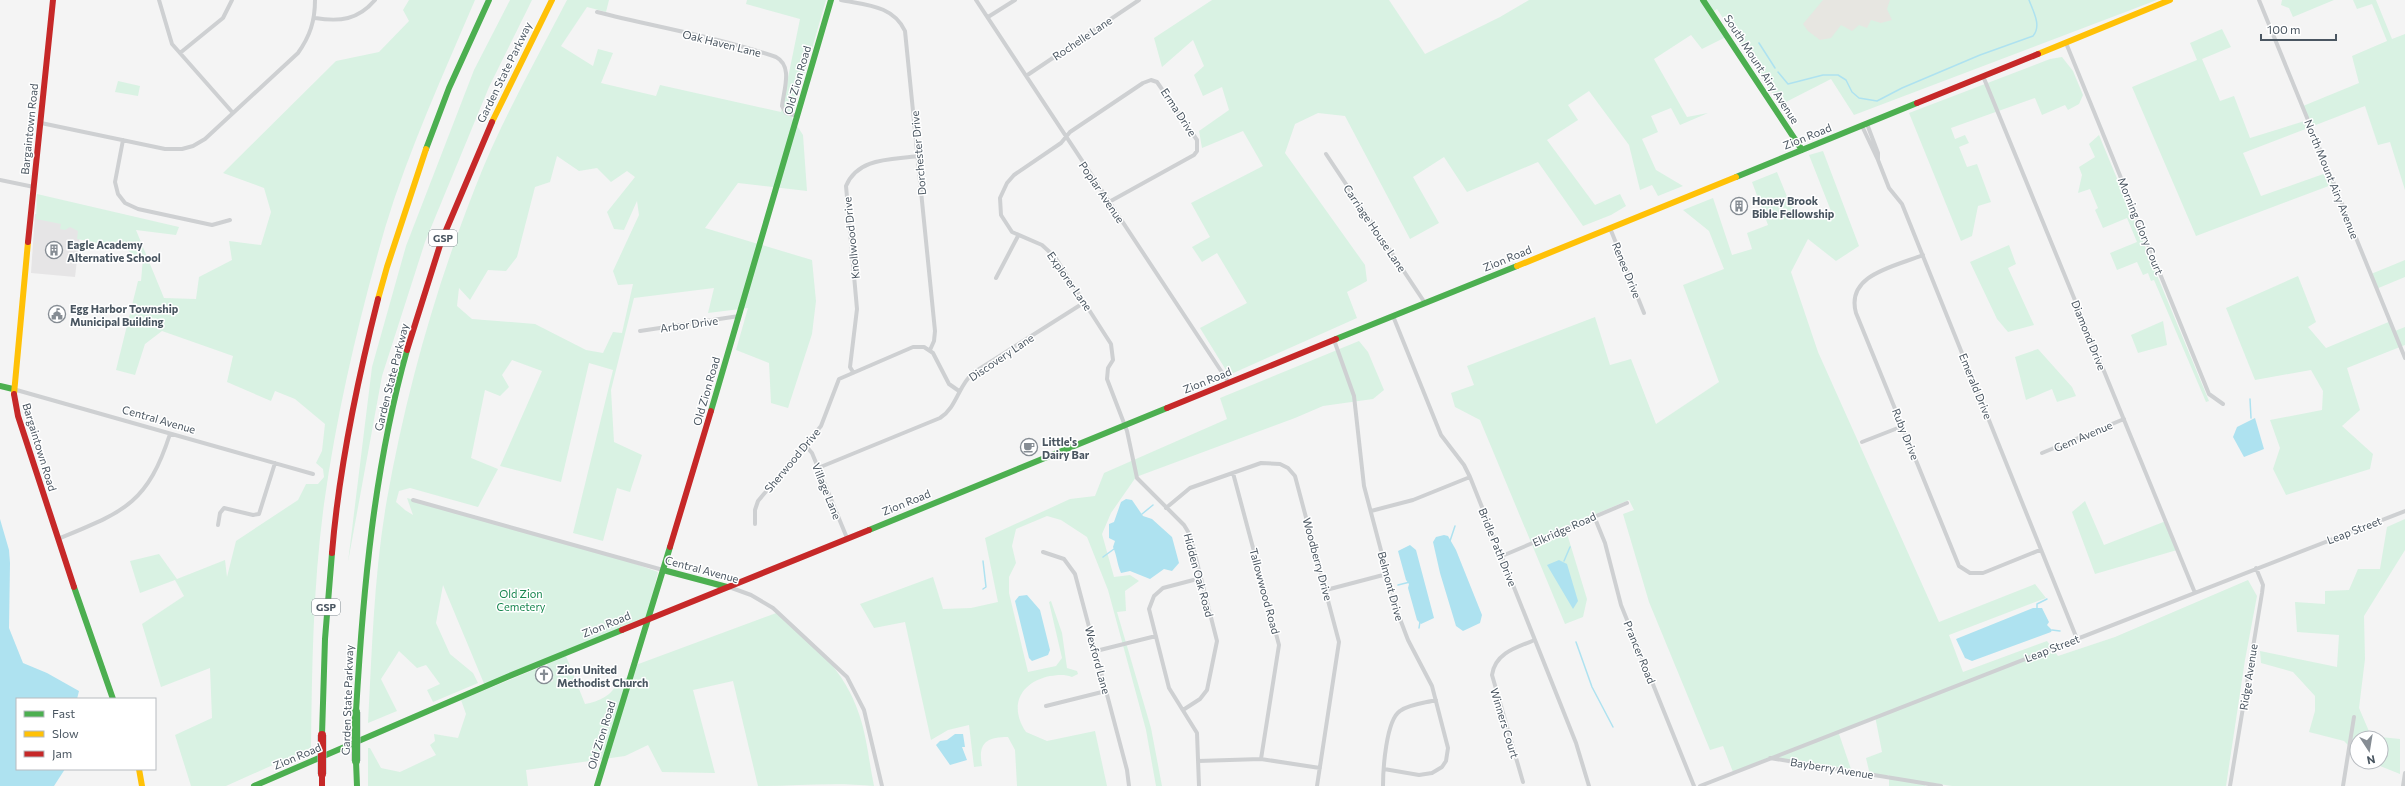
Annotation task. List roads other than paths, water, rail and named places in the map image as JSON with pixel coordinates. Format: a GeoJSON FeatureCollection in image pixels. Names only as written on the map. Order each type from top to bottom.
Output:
{"type":"FeatureCollection","features":[{"type":"Feature","properties":{"kind":"main road","name":"Bargaintown Road"},"geometry":{"type":"LineString","coordinates":[[53,0],[13,390],[18,416],[58,539],[113,698]]}},
{"type":"Feature","properties":{"kind":"main road","name":"Garden State Parkway"},"geometry":{"type":"LineString","coordinates":[[322,786],[326,601],[340,481],[362,361],[387,263],[413,182],[442,105],[489,0]]}},
{"type":"Feature","properties":{"kind":"main road","name":"Garden State Parkway"},"geometry":{"type":"LineString","coordinates":[[357,786],[356,712],[360,627],[372,526],[388,432],[417,316],[441,243],[474,159],[552,0]]}},
{"type":"Feature","properties":{"kind":"main road","name":"Old Zion Road"},"geometry":{"type":"LineString","coordinates":[[596,786],[663,570],[739,316],[831,0]]}},
{"type":"Feature","properties":{"kind":"main road","name":"South Mount Airy Avenue"},"geometry":{"type":"LineString","coordinates":[[1703,0],[1802,150]]}},
{"type":"Feature","properties":{"kind":"main road","name":"Zion Road"},"geometry":{"type":"LineString","coordinates":[[254,786],[485,686],[647,619],[2170,0]]}},
{"type":"Feature","properties":{"kind":"main road","name":"Central Avenue"},"geometry":{"type":"LineString","coordinates":[[0,386],[13,390]]}},
{"type":"Feature","properties":{"kind":"main road","name":"Central Avenue"},"geometry":{"type":"LineString","coordinates":[[663,570],[727,587]]}},
{"type":"Feature","properties":{"kind":"main road"},"geometry":{"type":"LineString","coordinates":[[139,770],[142,786]]}},
{"type":"Feature","properties":{"kind":"street"},"geometry":{"type":"LineString","coordinates":[[159,0],[168,34],[180,53],[233,113]]}},
{"type":"Feature","properties":{"kind":"street"},"geometry":{"type":"LineString","coordinates":[[180,53],[223,18],[232,0]]}},
{"type":"Feature","properties":{"kind":"street"},"geometry":{"type":"LineString","coordinates":[[40,123],[165,149],[182,149],[193,146],[205,139],[298,53],[307,40],[315,18],[315,0]]}},
{"type":"Feature","properties":{"kind":"street"},"geometry":{"type":"LineString","coordinates":[[315,18],[342,21],[361,14],[375,0]]}},
{"type":"Feature","properties":{"kind":"street","name":"Dorchester Drive"},"geometry":{"type":"LineString","coordinates":[[841,0],[887,10],[902,25],[906,36],[935,331],[934,341],[930,350]]}},
{"type":"Feature","properties":{"kind":"street","name":"Poplar Avenue"},"geometry":{"type":"LineString","coordinates":[[976,0],[1229,383]]}},
{"type":"Feature","properties":{"kind":"street"},"geometry":{"type":"LineString","coordinates":[[988,17],[1015,0]]}},
{"type":"Feature","properties":{"kind":"street","name":"Rochelle Lane"},"geometry":{"type":"LineString","coordinates":[[1026,76],[1139,0]]}},
{"type":"Feature","properties":{"kind":"street","name":"North Mount Airy Avenue"},"geometry":{"type":"LineString","coordinates":[[2259,0],[2405,358]]}},
{"type":"Feature","properties":{"kind":"street","name":"Oak Haven Lane"},"geometry":{"type":"LineString","coordinates":[[597,12],[665,29],[697,34],[776,57],[782,61],[786,68],[782,106],[786,113],[798,116]]}},
{"type":"Feature","properties":{"kind":"street","name":"Morning Glory Court"},"geometry":{"type":"LineString","coordinates":[[2066,43],[2209,394],[2223,404]]}},
{"type":"Feature","properties":{"kind":"street","name":"Diamond Drive"},"geometry":{"type":"LineString","coordinates":[[1984,76],[2195,593]]}},
{"type":"Feature","properties":{"kind":"street","name":"Erma Drive"},"geometry":{"type":"LineString","coordinates":[[1066,137],[1143,83],[1154,80],[1163,87],[1197,140],[1197,151],[1194,155],[1109,202]]}},
{"type":"Feature","properties":{"kind":"street","name":"Emerald Drive"},"geometry":{"type":"LineString","coordinates":[[1864,125],[1889,188],[1901,202],[1923,255],[1991,421],[1994,436],[2077,639]]}},
{"type":"Feature","properties":{"kind":"street","name":"Explorer Lane"},"geometry":{"type":"LineString","coordinates":[[1066,137],[1061,143],[1014,175],[1004,187],[1000,203],[1001,215],[1007,227],[1018,236],[1042,246],[1051,252],[1085,302],[1113,349],[1107,378],[1125,425]]}},
{"type":"Feature","properties":{"kind":"street"},"geometry":{"type":"LineString","coordinates":[[122,140],[115,182],[118,194],[125,203],[138,209],[212,225],[230,220]]}},
{"type":"Feature","properties":{"kind":"street","name":"Carriage House Lane"},"geometry":{"type":"LineString","coordinates":[[1326,154],[1425,303]]}},
{"type":"Feature","properties":{"kind":"street","name":"Knollwood Drive"},"geometry":{"type":"LineString","coordinates":[[853,372],[850,367],[856,322],[856,296],[846,186],[853,173],[866,164],[918,156]]}},
{"type":"Feature","properties":{"kind":"street"},"geometry":{"type":"LineString","coordinates":[[0,180],[34,187]]}},
{"type":"Feature","properties":{"kind":"street","name":"Renee Drive"},"geometry":{"type":"LineString","coordinates":[[1610,228],[1644,313]]}},
{"type":"Feature","properties":{"kind":"street"},"geometry":{"type":"LineString","coordinates":[[996,278],[1018,236]]}},
{"type":"Feature","properties":{"kind":"street","name":"Ruby Drive"},"geometry":{"type":"LineString","coordinates":[[1923,255],[1866,279],[1858,288],[1854,300],[1856,313],[1956,560],[1961,568],[1974,574],[1982,573],[2040,550]]}},
{"type":"Feature","properties":{"kind":"street","name":"Discovery Lane"},"geometry":{"type":"LineString","coordinates":[[818,468],[940,418],[952,406],[965,381],[977,370],[1085,302]]}},
{"type":"Feature","properties":{"kind":"street","name":"Arbor Drive"},"geometry":{"type":"LineString","coordinates":[[640,331],[739,316]]}},
{"type":"Feature","properties":{"kind":"street","name":"Bridle Path Drive"},"geometry":{"type":"LineString","coordinates":[[1393,316],[1443,439],[1461,461],[1470,477],[1576,743],[1589,786]]}},
{"type":"Feature","properties":{"kind":"street","name":"Belmont Drive"},"geometry":{"type":"LineString","coordinates":[[1334,340],[1350,381],[1356,403],[1362,472],[1387,574],[1403,629],[1430,680],[1448,748],[1446,761],[1442,767],[1437,771],[1425,775],[1384,769]]}},
{"type":"Feature","properties":{"kind":"street","name":"Sherwood Drive"},"geometry":{"type":"LineString","coordinates":[[755,524],[755,510],[758,501],[823,422],[838,381],[853,372],[913,347],[924,347],[930,350]]}},
{"type":"Feature","properties":{"kind":"street"},"geometry":{"type":"LineString","coordinates":[[930,350],[937,357],[949,384],[960,391]]}},
{"type":"Feature","properties":{"kind":"street","name":"Central Avenue"},"geometry":{"type":"LineString","coordinates":[[13,390],[313,474]]}},
{"type":"Feature","properties":{"kind":"street","name":"Gem Avenue"},"geometry":{"type":"LineString","coordinates":[[2042,453],[2124,419]]}},
{"type":"Feature","properties":{"kind":"street","name":"Hidden Oak Road"},"geometry":{"type":"LineString","coordinates":[[1125,425],[1137,478],[1188,531],[1217,641],[1207,690],[1200,699],[1183,710]]}},
{"type":"Feature","properties":{"kind":"street"},"geometry":{"type":"LineString","coordinates":[[1862,442],[1902,426]]}},
{"type":"Feature","properties":{"kind":"street"},"geometry":{"type":"LineString","coordinates":[[58,539],[115,515],[129,506],[159,465],[170,434]]}},
{"type":"Feature","properties":{"kind":"street","name":"Village Lane"},"geometry":{"type":"LineString","coordinates":[[805,445],[812,453],[847,538]]}},
{"type":"Feature","properties":{"kind":"street","name":"Woodberry Drive"},"geometry":{"type":"LineString","coordinates":[[1166,508],[1190,488],[1270,461],[1282,464],[1292,472],[1297,483],[1339,642],[1317,786]]}},
{"type":"Feature","properties":{"kind":"street"},"geometry":{"type":"LineString","coordinates":[[218,526],[220,513],[224,508],[253,515],[259,514],[275,463]]}},
{"type":"Feature","properties":{"kind":"street","name":"Tallowwood Road"},"geometry":{"type":"LineString","coordinates":[[1233,473],[1279,645],[1261,759]]}},
{"type":"Feature","properties":{"kind":"street"},"geometry":{"type":"LineString","coordinates":[[1371,511],[1413,500],[1470,477]]}},
{"type":"Feature","properties":{"kind":"street","name":"Central Avenue"},"geometry":{"type":"LineString","coordinates":[[413,500],[663,570]]}},
{"type":"Feature","properties":{"kind":"street","name":"Elkridge Road"},"geometry":{"type":"LineString","coordinates":[[1502,556],[1627,503]]}},
{"type":"Feature","properties":{"kind":"street","name":"Leap Street"},"geometry":{"type":"LineString","coordinates":[[1700,786],[2405,511]]}},
{"type":"Feature","properties":{"kind":"street","name":"Prancer Road"},"geometry":{"type":"LineString","coordinates":[[1594,516],[1605,543],[1621,605],[1694,786]]}},
{"type":"Feature","properties":{"kind":"street","name":"Wexford Lane"},"geometry":{"type":"LineString","coordinates":[[1043,552],[1059,556],[1073,569],[1096,652],[1129,786]]}},
{"type":"Feature","properties":{"kind":"street","name":"Ridge Avenue"},"geometry":{"type":"LineString","coordinates":[[2230,786],[2262,593],[2262,585],[2256,568]]}},
{"type":"Feature","properties":{"kind":"street"},"geometry":{"type":"LineString","coordinates":[[1326,590],[1387,574]]}},
{"type":"Feature","properties":{"kind":"street"},"geometry":{"type":"LineString","coordinates":[[1198,786],[1197,733],[1170,688],[1150,611],[1154,596],[1163,588],[1201,578]]}},
{"type":"Feature","properties":{"kind":"street","name":"Central Avenue"},"geometry":{"type":"LineString","coordinates":[[727,587],[751,595],[773,608],[829,658],[847,677],[863,706],[882,786]]}},
{"type":"Feature","properties":{"kind":"street"},"geometry":{"type":"LineString","coordinates":[[1096,652],[1156,636]]}},
{"type":"Feature","properties":{"kind":"street","name":"Winners Court"},"geometry":{"type":"LineString","coordinates":[[1523,782],[1492,675],[1497,662],[1503,654],[1535,640]]}},
{"type":"Feature","properties":{"kind":"street"},"geometry":{"type":"LineString","coordinates":[[1046,706],[1106,691]]}},
{"type":"Feature","properties":{"kind":"street"},"geometry":{"type":"LineString","coordinates":[[1383,786],[1384,769],[1394,717],[1406,708],[1436,700]]}},
{"type":"Feature","properties":{"kind":"street"},"geometry":{"type":"LineString","coordinates":[[2343,786],[2354,717]]}},
{"type":"Feature","properties":{"kind":"street","name":"Bayberry Avenue"},"geometry":{"type":"LineString","coordinates":[[1770,758],[1941,786]]}},
{"type":"Feature","properties":{"kind":"street"},"geometry":{"type":"LineString","coordinates":[[1198,761],[1261,759],[1320,768]]}},
{"type":"Feature","properties":{"kind":"street"},"geometry":{"type":"LineString","coordinates":[[2403,786],[2405,773]]}},
{"type":"Feature","properties":{"kind":"water"},"geometry":{"type":"Polygon","coordinates":[[[2255,418],[2264,449],[2244,457],[2233,437],[2237,427],[2255,418]]]}},
{"type":"Feature","properties":{"kind":"water"},"geometry":{"type":"Polygon","coordinates":[[[1126,499],[1132,500],[1143,516],[1152,519],[1172,537],[1179,563],[1172,571],[1164,569],[1150,579],[1130,571],[1121,573],[1113,547],[1115,541],[1109,538],[1109,524],[1114,522],[1121,502],[1126,499]]]}},
{"type":"Feature","properties":{"kind":"water"},"geometry":{"type":"Polygon","coordinates":[[[0,519],[9,550],[9,628],[23,663],[47,673],[79,691],[77,698],[16,698],[16,770],[64,770],[54,786],[0,786],[0,519]]]}},
{"type":"Feature","properties":{"kind":"water"},"geometry":{"type":"Polygon","coordinates":[[[1444,535],[1448,536],[1456,550],[1482,615],[1480,623],[1463,631],[1456,626],[1440,573],[1433,542],[1436,537],[1444,535]]]}},
{"type":"Feature","properties":{"kind":"water"},"geometry":{"type":"Polygon","coordinates":[[[1410,545],[1416,550],[1434,618],[1421,624],[1417,620],[1408,588],[1409,584],[1406,580],[1398,551],[1410,545]]]}},
{"type":"Feature","properties":{"kind":"water"},"geometry":{"type":"Polygon","coordinates":[[[1559,560],[1567,564],[1578,601],[1573,609],[1547,565],[1559,560]]]}},
{"type":"Feature","properties":{"kind":"water"},"geometry":{"type":"Polygon","coordinates":[[[1027,595],[1040,610],[1050,650],[1048,655],[1032,661],[1029,658],[1015,601],[1019,596],[1027,595]]]}},
{"type":"Feature","properties":{"kind":"water"},"geometry":{"type":"Polygon","coordinates":[[[2033,608],[2042,608],[2049,622],[2047,625],[2052,630],[2051,632],[1972,661],[1965,658],[1956,639],[2033,608]]]}},
{"type":"Feature","properties":{"kind":"water"},"geometry":{"type":"Polygon","coordinates":[[[955,734],[963,734],[965,747],[962,747],[967,760],[950,765],[936,745],[940,741],[947,740],[955,734]]]}},
{"type":"Feature","properties":{"kind":"waterway"},"geometry":{"type":"LineString","coordinates":[[1778,72],[1788,84],[1823,75],[1838,75],[1846,80],[1852,92],[1859,98],[1877,101],[1902,88],[1980,55],[2033,36],[2036,32],[2037,23],[2029,0]]}},
{"type":"Feature","properties":{"kind":"waterway"},"geometry":{"type":"LineString","coordinates":[[1759,43],[1775,68]]}},
{"type":"Feature","properties":{"kind":"waterway"},"geometry":{"type":"LineString","coordinates":[[2250,399],[2251,418]]}},
{"type":"Feature","properties":{"kind":"waterway"},"geometry":{"type":"LineString","coordinates":[[1142,514],[1153,505]]}},
{"type":"Feature","properties":{"kind":"waterway"},"geometry":{"type":"LineString","coordinates":[[1450,541],[1455,526]]}},
{"type":"Feature","properties":{"kind":"waterway"},"geometry":{"type":"LineString","coordinates":[[1564,561],[1570,547]]}},
{"type":"Feature","properties":{"kind":"waterway"},"geometry":{"type":"LineString","coordinates":[[1103,557],[1114,549]]}},
{"type":"Feature","properties":{"kind":"waterway"},"geometry":{"type":"LineString","coordinates":[[983,561],[986,587],[983,589]]}},
{"type":"Feature","properties":{"kind":"waterway"},"geometry":{"type":"LineString","coordinates":[[1398,585],[1410,582]]}},
{"type":"Feature","properties":{"kind":"waterway"},"geometry":{"type":"LineString","coordinates":[[2037,609],[2037,604],[2047,599]]}},
{"type":"Feature","properties":{"kind":"waterway"},"geometry":{"type":"LineString","coordinates":[[1419,628],[1420,622]]}},
{"type":"Feature","properties":{"kind":"waterway"},"geometry":{"type":"LineString","coordinates":[[2052,630],[2060,631]]}},
{"type":"Feature","properties":{"kind":"waterway"},"geometry":{"type":"LineString","coordinates":[[1576,642],[1592,687],[1613,727]]}},
{"type":"Feature","properties":{"kind":"place","name":"Honey Brook Bible Fellowship"},"geometry":{"type":"Point","coordinates":[1739,206]}},
{"type":"Feature","properties":{"kind":"place","name":"Eagle Academy Alternative School"},"geometry":{"type":"Point","coordinates":[54,250]}},
{"type":"Feature","properties":{"kind":"place","name":"Egg Harbor Township Municipal Building"},"geometry":{"type":"Point","coordinates":[57,314]}},
{"type":"Feature","properties":{"kind":"place","name":"Little's Dairy Bar"},"geometry":{"type":"Point","coordinates":[1029,447]}},
{"type":"Feature","properties":{"kind":"place","name":"Zion United Methodist Church"},"geometry":{"type":"Point","coordinates":[544,675]}},
{"type":"Feature","properties":{"kind":"park label","name":"Old Zion Cemetery"},"geometry":{"type":"Point","coordinates":[521,599]}}]}
